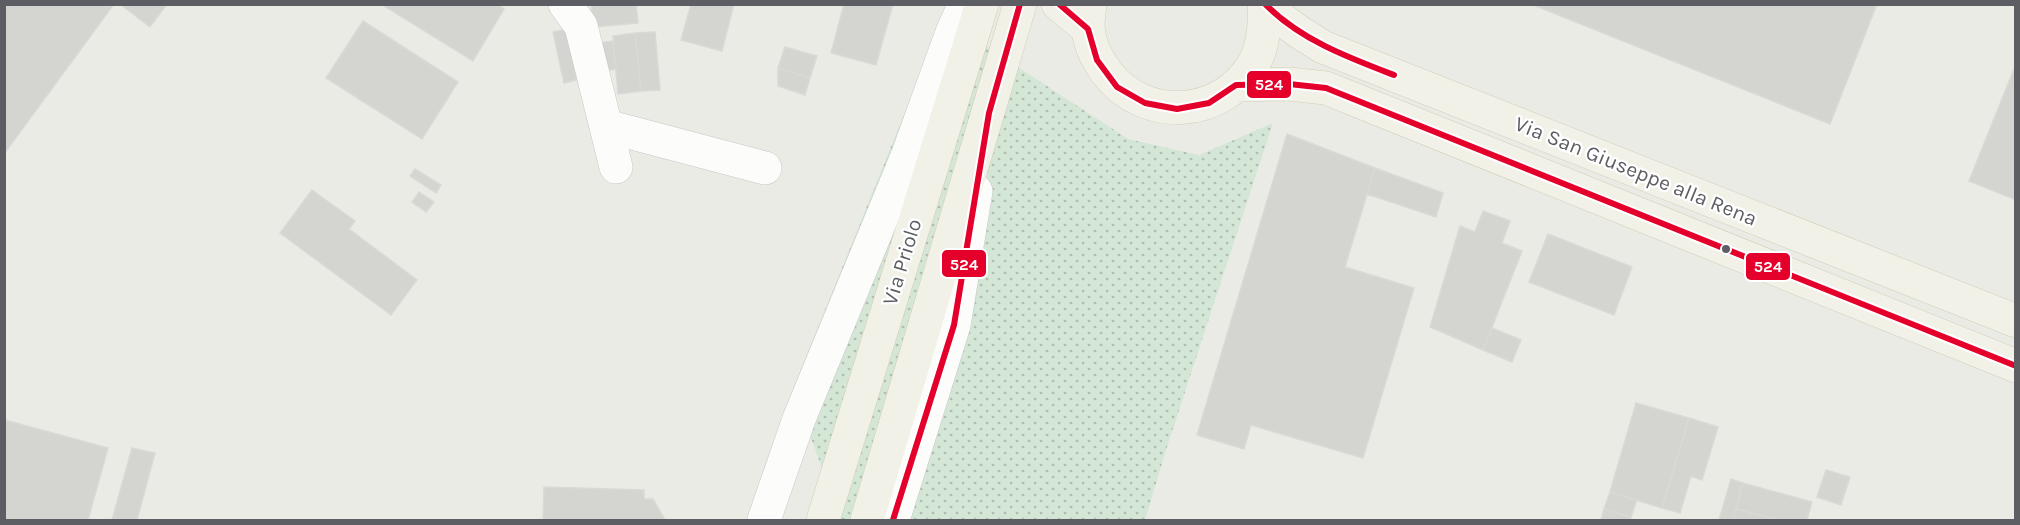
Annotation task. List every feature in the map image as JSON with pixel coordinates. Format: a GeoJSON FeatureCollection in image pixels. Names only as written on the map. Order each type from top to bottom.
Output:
{"type":"FeatureCollection","features":[{"type":"Feature","properties":{"kind":"main road","name":"Via Priolo"},"geometry":{"type":"LineString","coordinates":[[823,520],[982,4]]}},
{"type":"Feature","properties":{"kind":"main road","name":"Via Priolo"},"geometry":{"type":"LineString","coordinates":[[867,520],[1020,4]]}},
{"type":"Feature","properties":{"kind":"main road"},"geometry":{"type":"LineString","coordinates":[[1058,4],[1089,17],[1097,60],[1117,87],[1145,104],[1177,109],[1209,103],[1236,85],[1254,62],[1263,34],[1264,5]]}},
{"type":"Feature","properties":{"kind":"main road","name":"Via San Giuseppe alla Rena"},"geometry":{"type":"LineString","coordinates":[[1264,5],[1323,47],[2016,321]]}},
{"type":"Feature","properties":{"kind":"main road","name":"Via San Giuseppe alla Rena"},"geometry":{"type":"LineString","coordinates":[[1236,85],[1289,84],[1326,88],[2016,366]]}},
{"type":"Feature","properties":{"kind":"street"},"geometry":{"type":"LineString","coordinates":[[565,4],[581,26],[616,167]]}},
{"type":"Feature","properties":{"kind":"street"},"geometry":{"type":"LineString","coordinates":[[764,520],[799,419],[908,154],[953,30],[965,4]]}},
{"type":"Feature","properties":{"kind":"street"},"geometry":{"type":"LineString","coordinates":[[893,520],[954,325],[989,113]]}},
{"type":"Feature","properties":{"kind":"street"},"geometry":{"type":"LineString","coordinates":[[606,126],[765,168]]}},
{"type":"Feature","properties":{"kind":"green space"},"geometry":{"type":"Polygon","coordinates":[[[943,18],[1128,139],[1199,155],[1273,123],[1145,520],[841,520],[793,389],[943,18]]]}},
{"type":"Feature","properties":{"kind":"building"},"geometry":{"type":"Polygon","coordinates":[[[4,4],[114,4],[4,154],[4,4]]]}},
{"type":"Feature","properties":{"kind":"building"},"geometry":{"type":"Polygon","coordinates":[[[120,4],[167,4],[150,27],[120,4]]]}},
{"type":"Feature","properties":{"kind":"building"},"geometry":{"type":"Polygon","coordinates":[[[381,4],[497,4],[504,9],[473,61],[381,4]]]}},
{"type":"Feature","properties":{"kind":"building"},"geometry":{"type":"Polygon","coordinates":[[[591,4],[636,4],[638,23],[593,27],[591,4]]]}},
{"type":"Feature","properties":{"kind":"building"},"geometry":{"type":"Polygon","coordinates":[[[691,4],[734,4],[722,51],[681,40],[691,4]]]}},
{"type":"Feature","properties":{"kind":"building"},"geometry":{"type":"Polygon","coordinates":[[[844,4],[893,4],[876,65],[831,53],[844,4]]]}},
{"type":"Feature","properties":{"kind":"building"},"geometry":{"type":"Polygon","coordinates":[[[1531,4],[1877,4],[1830,124],[1531,4]]]}},
{"type":"Feature","properties":{"kind":"building"},"geometry":{"type":"Polygon","coordinates":[[[363,21],[458,82],[422,139],[326,78],[363,21]]]}},
{"type":"Feature","properties":{"kind":"building"},"geometry":{"type":"Polygon","coordinates":[[[567,29],[577,80],[564,83],[553,32],[567,29]]]}},
{"type":"Feature","properties":{"kind":"building"},"geometry":{"type":"Polygon","coordinates":[[[655,32],[660,90],[641,91],[635,33],[655,32]]]}},
{"type":"Feature","properties":{"kind":"building"},"geometry":{"type":"Polygon","coordinates":[[[635,33],[641,91],[618,94],[613,36],[635,33]]]}},
{"type":"Feature","properties":{"kind":"building"},"geometry":{"type":"Polygon","coordinates":[[[613,41],[616,69],[601,71],[598,43],[613,41]]]}},
{"type":"Feature","properties":{"kind":"building"},"geometry":{"type":"Polygon","coordinates":[[[785,47],[817,56],[810,78],[778,68],[785,47]]]}},
{"type":"Feature","properties":{"kind":"building"},"geometry":{"type":"Polygon","coordinates":[[[2016,64],[2016,200],[1969,181],[2016,64]]]}},
{"type":"Feature","properties":{"kind":"building"},"geometry":{"type":"Polygon","coordinates":[[[778,68],[810,78],[805,95],[778,86],[778,68]]]}},
{"type":"Feature","properties":{"kind":"building"},"geometry":{"type":"Polygon","coordinates":[[[1287,134],[1375,168],[1345,267],[1414,288],[1363,458],[1251,425],[1244,449],[1197,435],[1287,134]]]}},
{"type":"Feature","properties":{"kind":"building"},"geometry":{"type":"Polygon","coordinates":[[[1375,168],[1443,193],[1436,217],[1367,194],[1375,168]]]}},
{"type":"Feature","properties":{"kind":"building"},"geometry":{"type":"Polygon","coordinates":[[[415,169],[441,185],[436,193],[410,176],[415,169]]]}},
{"type":"Feature","properties":{"kind":"building"},"geometry":{"type":"Polygon","coordinates":[[[312,190],[355,221],[349,229],[417,280],[391,315],[280,233],[312,190]]]}},
{"type":"Feature","properties":{"kind":"building"},"geometry":{"type":"Polygon","coordinates":[[[419,192],[434,202],[426,212],[412,202],[419,192]]]}},
{"type":"Feature","properties":{"kind":"building"},"geometry":{"type":"Polygon","coordinates":[[[1483,211],[1510,221],[1502,243],[1522,251],[1483,350],[1430,327],[1460,226],[1475,232],[1483,211]]]}},
{"type":"Feature","properties":{"kind":"building"},"geometry":{"type":"Polygon","coordinates":[[[1548,234],[1632,267],[1614,315],[1529,282],[1548,234]]]}},
{"type":"Feature","properties":{"kind":"building"},"geometry":{"type":"Polygon","coordinates":[[[1492,328],[1521,340],[1512,362],[1483,350],[1492,328]]]}},
{"type":"Feature","properties":{"kind":"building"},"geometry":{"type":"Polygon","coordinates":[[[1636,403],[1689,418],[1662,508],[1610,492],[1636,403]]]}},
{"type":"Feature","properties":{"kind":"building"},"geometry":{"type":"Polygon","coordinates":[[[1689,418],[1718,427],[1702,480],[1691,476],[1680,513],[1662,508],[1689,418]]]}},
{"type":"Feature","properties":{"kind":"building"},"geometry":{"type":"Polygon","coordinates":[[[5,420],[108,448],[88,520],[4,520],[5,420]]]}},
{"type":"Feature","properties":{"kind":"building"},"geometry":{"type":"Polygon","coordinates":[[[132,448],[155,453],[137,520],[112,520],[132,448]]]}},
{"type":"Feature","properties":{"kind":"building"},"geometry":{"type":"Polygon","coordinates":[[[1826,470],[1850,477],[1841,505],[1817,497],[1826,470]]]}},
{"type":"Feature","properties":{"kind":"building"},"geometry":{"type":"Polygon","coordinates":[[[1731,479],[1743,483],[1733,520],[1719,520],[1731,479]]]}},
{"type":"Feature","properties":{"kind":"building"},"geometry":{"type":"Polygon","coordinates":[[[1743,483],[1812,502],[1807,520],[1779,520],[1736,509],[1743,483]]]}},
{"type":"Feature","properties":{"kind":"building"},"geometry":{"type":"Polygon","coordinates":[[[544,487],[644,490],[644,499],[653,499],[665,520],[543,520],[544,487]]]}},
{"type":"Feature","properties":{"kind":"building"},"geometry":{"type":"Polygon","coordinates":[[[1610,492],[1637,500],[1631,517],[1604,509],[1610,492]]]}},
{"type":"Feature","properties":{"kind":"building"},"geometry":{"type":"Polygon","coordinates":[[[1604,509],[1631,517],[1630,520],[1601,520],[1604,509]]]}},
{"type":"Feature","properties":{"kind":"building"},"geometry":{"type":"Polygon","coordinates":[[[1736,509],[1779,520],[1733,520],[1736,509]]]}},
{"type":"Feature","properties":{"kind":"transit line","name":"524"},"geometry":{"type":"LineString","coordinates":[[893,520],[954,325],[989,113],[1020,4]]}},
{"type":"Feature","properties":{"kind":"transit line","name":"524"},"geometry":{"type":"LineString","coordinates":[[1059,4],[1088,29],[1097,60],[1117,87],[1145,103],[1177,109],[1209,103],[1236,85],[1289,84],[1326,88],[2016,366]]}},
{"type":"Feature","properties":{"kind":"transit line","name":"524"},"geometry":{"type":"LineString","coordinates":[[1265,4],[1309,38],[1394,75]]}}]}
